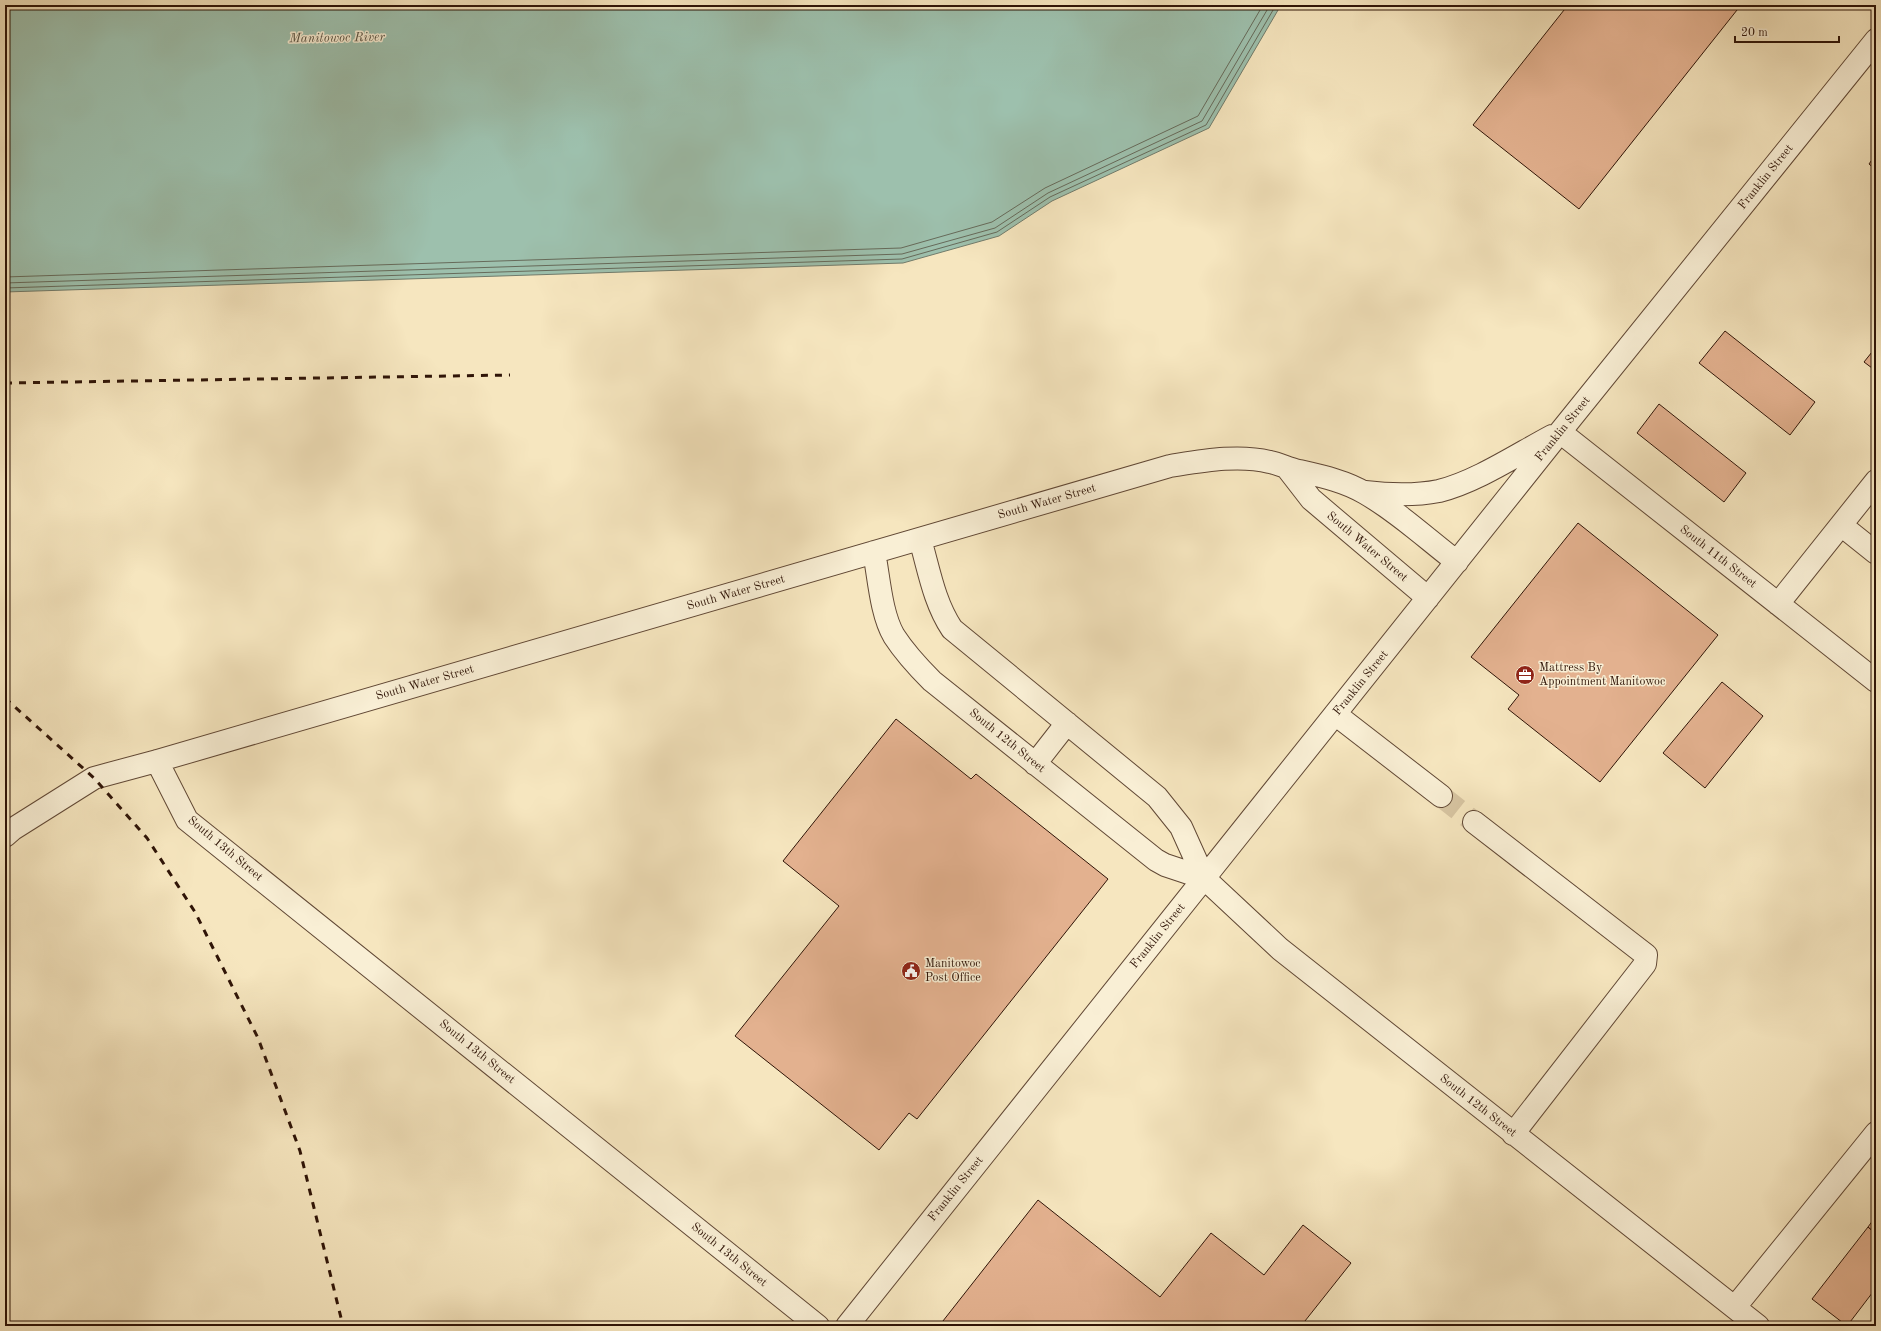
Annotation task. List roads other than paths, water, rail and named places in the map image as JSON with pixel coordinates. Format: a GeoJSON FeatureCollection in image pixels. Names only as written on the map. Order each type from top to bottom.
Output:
{"type":"FeatureCollection","features":[{"type":"Feature","properties":{"kind":"street","name":"Franklin Street"},"geometry":{"type":"LineString","coordinates":[[847,1326],[1560,432],[1876,40]]}},
{"type":"Feature","properties":{"kind":"street"},"geometry":{"type":"LineString","coordinates":[[1363,492],[1392,495],[1439,490],[1472,479],[1560,432]]}},
{"type":"Feature","properties":{"kind":"street","name":"South 11th Street"},"geometry":{"type":"LineString","coordinates":[[1560,432],[1876,681]]}},
{"type":"Feature","properties":{"kind":"street","name":"South Water Street"},"geometry":{"type":"LineString","coordinates":[[9,832],[94,778],[157,761],[1170,466],[1205,461],[1249,459],[1270,462],[1287,468],[1311,499],[1428,598]]}},
{"type":"Feature","properties":{"kind":"street"},"geometry":{"type":"LineString","coordinates":[[1287,468],[1318,475],[1363,492],[1383,504],[1457,562]]}},
{"type":"Feature","properties":{"kind":"street"},"geometry":{"type":"LineString","coordinates":[[1778,604],[1876,481]]}},
{"type":"Feature","properties":{"kind":"street"},"geometry":{"type":"LineString","coordinates":[[1841,525],[1876,553]]}},
{"type":"Feature","properties":{"kind":"street","name":"South 12th Street"},"geometry":{"type":"LineString","coordinates":[[920,539],[938,602],[944,617],[952,628],[1157,797],[1181,827],[1204,878],[1274,945],[1758,1326]]}},
{"type":"Feature","properties":{"kind":"street","name":"South 12th Street"},"geometry":{"type":"LineString","coordinates":[[874,552],[884,607],[893,635],[910,660],[932,681],[1156,860],[1165,866],[1204,878]]}},
{"type":"Feature","properties":{"kind":"street"},"geometry":{"type":"LineString","coordinates":[[1335,714],[1441,796]]}},
{"type":"Feature","properties":{"kind":"street"},"geometry":{"type":"LineString","coordinates":[[1035,764],[1067,723]]}},
{"type":"Feature","properties":{"kind":"street","name":"South 13th Street"},"geometry":{"type":"LineString","coordinates":[[157,761],[186,820],[818,1326]]}},
{"type":"Feature","properties":{"kind":"street"},"geometry":{"type":"LineString","coordinates":[[1474,822],[1646,955],[1646,964],[1513,1134]]}},
{"type":"Feature","properties":{"kind":"street"},"geometry":{"type":"LineString","coordinates":[[1735,1307],[1876,1133]]}},
{"type":"Feature","properties":{"kind":"water","name":"Manitowoc River"},"geometry":{"type":"Polygon","coordinates":[[[5,5],[1281,5],[1209,128],[1052,201],[999,236],[903,263],[5,292],[5,5]]]}},
{"type":"Feature","properties":{"kind":"tunnel"},"geometry":{"type":"LineString","coordinates":[[1441,796],[1474,822]]}},
{"type":"Feature","properties":{"kind":"railway"},"geometry":{"type":"LineString","coordinates":[[5,383],[510,375]]}},
{"type":"Feature","properties":{"kind":"railway"},"geometry":{"type":"LineString","coordinates":[[5,698],[94,778],[147,838],[195,912],[258,1038],[300,1151],[343,1326]]}},
{"type":"Feature","properties":{"kind":"place","name":"Mattress By Appointment Manitowoc"},"geometry":{"type":"Point","coordinates":[1525,675]}},
{"type":"Feature","properties":{"kind":"place","name":"Manitowoc Post Office"},"geometry":{"type":"Point","coordinates":[911,971]}}]}
